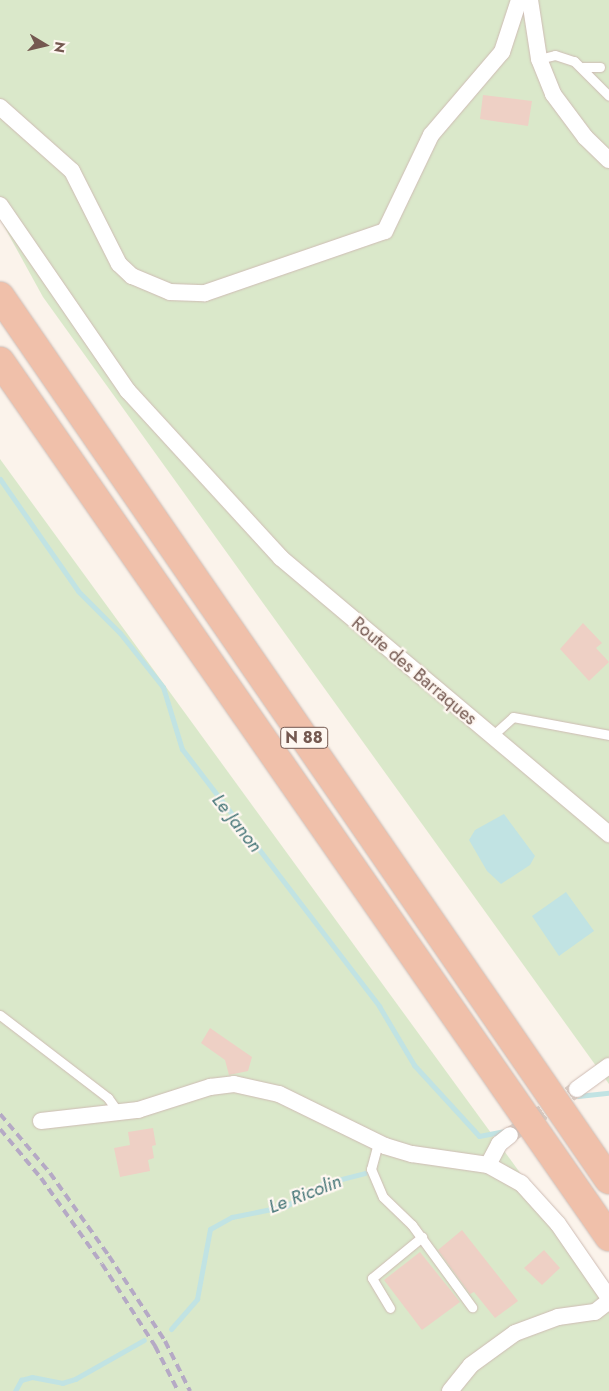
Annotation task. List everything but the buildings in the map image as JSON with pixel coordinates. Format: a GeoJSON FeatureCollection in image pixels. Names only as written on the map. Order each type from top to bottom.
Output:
{"type":"FeatureCollection","features":[{"type":"Feature","properties":{"kind":"highway","name":"N 88"},"geometry":{"type":"LineString","coordinates":[[0,296],[609,1180]]}},
{"type":"Feature","properties":{"kind":"highway","name":"N 88"},"geometry":{"type":"LineString","coordinates":[[0,360],[609,1237]]}},
{"type":"Feature","properties":{"kind":"street"},"geometry":{"type":"LineString","coordinates":[[0,107],[72,171],[119,264],[132,276],[170,292],[205,293],[385,231],[431,135],[502,52],[520,0]]}},
{"type":"Feature","properties":{"kind":"street"},"geometry":{"type":"LineString","coordinates":[[530,0],[539,59],[553,94],[569,118],[609,160]]}},
{"type":"Feature","properties":{"kind":"street","name":"Route des Barraques"},"geometry":{"type":"LineString","coordinates":[[0,205],[128,391],[226,502],[281,558],[609,834]]}},
{"type":"Feature","properties":{"kind":"street"},"geometry":{"type":"LineString","coordinates":[[577,1089],[609,1066]]}},
{"type":"Feature","properties":{"kind":"street"},"geometry":{"type":"LineString","coordinates":[[41,1121],[119,1114],[210,1087],[234,1084],[301,1102],[378,1143],[412,1154],[488,1165],[521,1183],[539,1199],[609,1300],[594,1312],[558,1317],[515,1333],[472,1365],[450,1391]]}},
{"type":"Feature","properties":{"kind":"street"},"geometry":{"type":"LineString","coordinates":[[488,1165],[499,1144],[510,1135]]}},
{"type":"Feature","properties":{"kind":"lane"},"geometry":{"type":"LineString","coordinates":[[539,59],[564,57],[583,67],[609,96]]}},
{"type":"Feature","properties":{"kind":"lane"},"geometry":{"type":"LineString","coordinates":[[583,67],[600,67]]}},
{"type":"Feature","properties":{"kind":"lane"},"geometry":{"type":"LineString","coordinates":[[492,736],[506,721],[522,717],[609,735]]}},
{"type":"Feature","properties":{"kind":"lane"},"geometry":{"type":"LineString","coordinates":[[0,1014],[108,1098],[119,1114]]}},
{"type":"Feature","properties":{"kind":"lane"},"geometry":{"type":"LineString","coordinates":[[378,1143],[371,1169],[378,1188],[422,1237],[472,1307]]}},
{"type":"Feature","properties":{"kind":"lane"},"geometry":{"type":"LineString","coordinates":[[390,1308],[372,1278],[422,1237]]}},
{"type":"Feature","properties":{"kind":"green space"},"geometry":{"type":"Polygon","coordinates":[[[0,0],[609,0],[609,1084],[43,297],[0,219],[0,0]]]}},
{"type":"Feature","properties":{"kind":"green space"},"geometry":{"type":"Polygon","coordinates":[[[0,459],[609,1295],[609,1391],[0,1391],[0,459]]]}},
{"type":"Feature","properties":{"kind":"water"},"geometry":{"type":"Polygon","coordinates":[[[504,814],[535,856],[530,865],[501,884],[487,871],[469,840],[475,830],[504,814]]]}},
{"type":"Feature","properties":{"kind":"water"},"geometry":{"type":"Polygon","coordinates":[[[566,892],[594,931],[559,956],[532,916],[566,892]]]}},
{"type":"Feature","properties":{"kind":"waterway","name":"Le Janon"},"geometry":{"type":"LineString","coordinates":[[0,479],[78,591],[120,633],[163,687],[182,749],[379,1006],[414,1065],[479,1136],[504,1131]]}},
{"type":"Feature","properties":{"kind":"waterway","name":"Le Janon"},"geometry":{"type":"LineString","coordinates":[[578,1096],[609,1093]]}},
{"type":"Feature","properties":{"kind":"waterway","name":"Le Ricolin"},"geometry":{"type":"LineString","coordinates":[[171,1329],[197,1299],[210,1229],[232,1217],[286,1206],[322,1184],[365,1173]]}},
{"type":"Feature","properties":{"kind":"waterway","name":"Le Ricolin"},"geometry":{"type":"LineString","coordinates":[[15,1391],[21,1380],[32,1377],[62,1383],[75,1379],[144,1340]]}},
{"type":"Feature","properties":{"kind":"tunnel"},"geometry":{"type":"LineString","coordinates":[[510,1135],[577,1089]]}},
{"type":"Feature","properties":{"kind":"railway"},"geometry":{"type":"LineString","coordinates":[[0,1114],[50,1173],[109,1256],[165,1341],[190,1391]]}},
{"type":"Feature","properties":{"kind":"railway"},"geometry":{"type":"LineString","coordinates":[[0,1129],[41,1178],[102,1264],[155,1346],[178,1391]]}}]}
